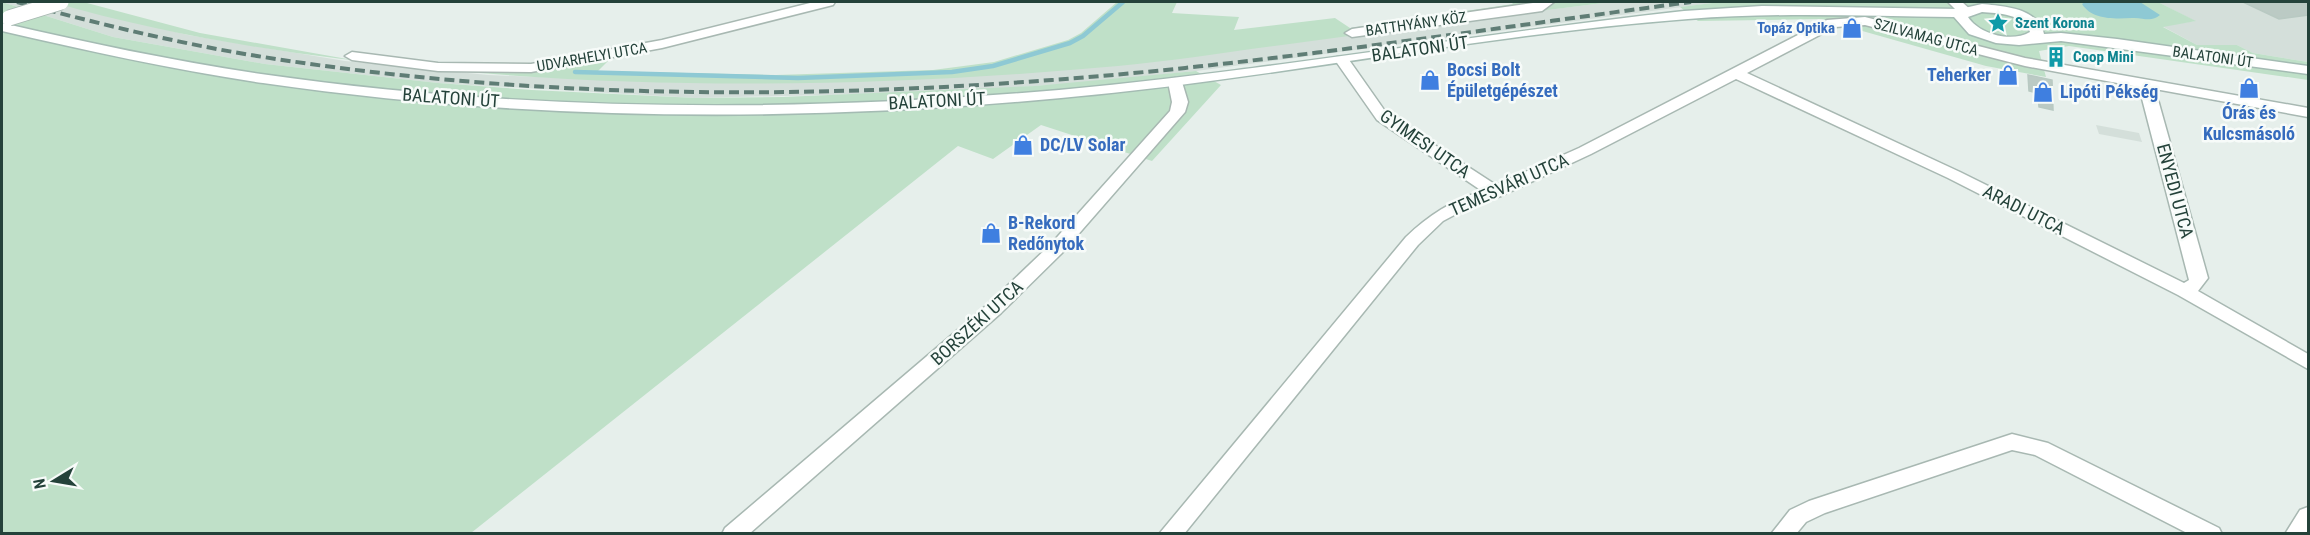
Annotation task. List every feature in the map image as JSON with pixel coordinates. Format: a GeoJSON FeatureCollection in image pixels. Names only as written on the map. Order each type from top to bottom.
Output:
{"type":"FeatureCollection","features":[{"type":"Feature","properties":{"kind":"street"},"geometry":{"type":"LineString","coordinates":[[4,22],[61,2]]}},
{"type":"Feature","properties":{"kind":"street","name":"UDVARHELYI UTCA"},"geometry":{"type":"LineString","coordinates":[[352,56],[438,67],[531,68],[662,44],[828,2]]}},
{"type":"Feature","properties":{"kind":"street","name":"BATTHYÁNY KÖZ"},"geometry":{"type":"LineString","coordinates":[[1352,33],[1542,7],[1547,2]]}},
{"type":"Feature","properties":{"kind":"street","name":"BALATONI ÚT"},"geometry":{"type":"LineString","coordinates":[[1976,2],[2028,20],[2117,43]]}},
{"type":"Feature","properties":{"kind":"street","name":"SZILVAMAG UTCA"},"geometry":{"type":"LineString","coordinates":[[1961,8],[1963,21],[1997,53]]}},
{"type":"Feature","properties":{"kind":"street","name":"BALATONI ÚT"},"geometry":{"type":"LineString","coordinates":[[4,22],[165,63],[263,79],[385,93],[507,102],[682,108],[862,105],[1056,94],[1175,82],[1684,15],[1762,10],[1873,13],[1990,8]]}},
{"type":"Feature","properties":{"kind":"street","name":"BALATONI ÚT"},"geometry":{"type":"LineString","coordinates":[[1873,13],[2022,40],[2061,37],[2308,70]]}},
{"type":"Feature","properties":{"kind":"street"},"geometry":{"type":"LineString","coordinates":[[2022,40],[2037,34],[2034,25],[2028,20]]}},
{"type":"Feature","properties":{"kind":"street","name":"SZILVAMAG UTCA"},"geometry":{"type":"LineString","coordinates":[[1854,21],[1883,25],[1997,53],[2145,84],[2308,112]]}},
{"type":"Feature","properties":{"kind":"street","name":"TEMESVÁRI UTCA"},"geometry":{"type":"LineString","coordinates":[[1170,534],[1412,241],[1437,218],[1450,210],[1585,151],[1733,72],[1827,26],[1854,21]]}},
{"type":"Feature","properties":{"kind":"street","name":"SZILVAMAG UTCA"},"geometry":{"type":"LineString","coordinates":[[1997,53],[2022,40]]}},
{"type":"Feature","properties":{"kind":"street","name":"GYIMESI UTCA"},"geometry":{"type":"LineString","coordinates":[[1342,60],[1382,117],[1495,192]]}},
{"type":"Feature","properties":{"kind":"street","name":"ARADI UTCA"},"geometry":{"type":"LineString","coordinates":[[1733,72],[1954,175],[2184,291],[2308,362]]}},
{"type":"Feature","properties":{"kind":"street","name":"BORSZÉKI UTCA"},"geometry":{"type":"LineString","coordinates":[[734,534],[953,347],[1056,249],[1177,112],[1180,102],[1175,82]]}},
{"type":"Feature","properties":{"kind":"street","name":"ENYEDI UTCA"},"geometry":{"type":"LineString","coordinates":[[2145,84],[2199,278],[2195,284],[2184,291]]}},
{"type":"Feature","properties":{"kind":"street"},"geometry":{"type":"LineString","coordinates":[[1782,534],[1798,516],[1818,507],[2012,442],[2041,449],[2211,534]]}},
{"type":"Feature","properties":{"kind":"street"},"geometry":{"type":"LineString","coordinates":[[2296,534],[2308,516]]}},
{"type":"Feature","properties":{"kind":"shaded area"},"geometry":{"type":"Polygon","coordinates":[[[2,2],[52,2],[188,35],[345,61],[488,75],[660,82],[763,83],[1063,70],[1611,2],[1720,2],[1196,71],[1082,83],[944,92],[696,98],[438,83],[265,64],[113,37],[2,2]]]}},
{"type":"Feature","properties":{"kind":"shaded area"},"geometry":{"type":"Polygon","coordinates":[[[2158,2],[2308,2],[2308,62],[2253,53],[2237,45],[2197,45],[2162,26],[2195,21],[2158,2]]]}},
{"type":"Feature","properties":{"kind":"shaded area"},"geometry":{"type":"Polygon","coordinates":[[[2096,125],[2139,133],[2142,142],[2099,134],[2096,125]]]}},
{"type":"Feature","properties":{"kind":"green space"},"geometry":{"type":"Polygon","coordinates":[[[2,2],[113,37],[265,64],[438,83],[532,90],[696,98],[783,97],[1035,86],[1196,71],[1221,85],[1152,161],[1041,125],[993,159],[958,146],[471,533],[2,533],[2,2]]]}},
{"type":"Feature","properties":{"kind":"green space"},"geometry":{"type":"Polygon","coordinates":[[[52,2],[91,2],[87,3],[200,33],[347,59],[358,52],[466,66],[510,66],[555,60],[623,46],[598,71],[776,75],[933,70],[994,62],[1068,40],[1081,33],[1117,2],[1177,2],[1172,13],[1239,17],[1234,30],[1335,18],[1350,28],[1513,4],[1511,2],[1611,2],[1118,66],[945,78],[771,84],[597,80],[377,63],[283,51],[236,44],[143,25],[52,2]]]}},
{"type":"Feature","properties":{"kind":"green space"},"geometry":{"type":"Polygon","coordinates":[[[1720,2],[2158,2],[2196,21],[2163,27],[2197,45],[2237,45],[2253,53],[2308,62],[2308,80],[2069,46],[2039,51],[2046,77],[1986,66],[1820,19],[1698,21],[1680,7],[1720,2]]]}},
{"type":"Feature","properties":{"kind":"water"},"geometry":{"type":"Polygon","coordinates":[[[2085,2],[2140,2],[2160,15],[2150,19],[2098,16],[2086,9],[2082,4],[2085,2]]]}},
{"type":"Feature","properties":{"kind":"building"},"geometry":{"type":"Polygon","coordinates":[[[2243,2],[2308,2],[2308,15],[2279,19],[2243,2]]]}},
{"type":"Feature","properties":{"kind":"building","name":"Lipóti Pékség"},"geometry":{"type":"Polygon","coordinates":[[[2028,75],[2052,80],[2053,110],[2039,107],[2038,93],[2029,91],[2028,75]]]}},
{"type":"Feature","properties":{"kind":"waterway"},"geometry":{"type":"LineString","coordinates":[[575,72],[798,78],[952,72],[993,66],[1070,43],[1083,36],[1123,2]]}},
{"type":"Feature","properties":{"kind":"railway"},"geometry":{"type":"LineString","coordinates":[[17,2],[196,45],[355,70],[554,87],[753,92],[853,91],[953,86],[1132,73],[1372,46],[1691,2]]}},
{"type":"Feature","properties":{"kind":"place","name":"Szent Korona"},"geometry":{"type":"Point","coordinates":[1998,23]}},
{"type":"Feature","properties":{"kind":"place","name":"Topáz Optika"},"geometry":{"type":"Point","coordinates":[1852,28]}},
{"type":"Feature","properties":{"kind":"place","name":"Coop Mini"},"geometry":{"type":"Point","coordinates":[2056,57]}},
{"type":"Feature","properties":{"kind":"place","name":"Teherker"},"geometry":{"type":"Point","coordinates":[2008,75]}},
{"type":"Feature","properties":{"kind":"place","name":"Bocsi Bolt Épületgépészet"},"geometry":{"type":"Point","coordinates":[1430,80]}},
{"type":"Feature","properties":{"kind":"place","name":"Órás és Kulcsmásoló"},"geometry":{"type":"Point","coordinates":[2249,88]}},
{"type":"Feature","properties":{"kind":"place","name":"Lipóti Pékség"},"geometry":{"type":"Point","coordinates":[2043,92]}},
{"type":"Feature","properties":{"kind":"place","name":"DC/LV Solar"},"geometry":{"type":"Point","coordinates":[1023,145]}},
{"type":"Feature","properties":{"kind":"place","name":"B-Rekord Redőnytok"},"geometry":{"type":"Point","coordinates":[991,233]}}]}
